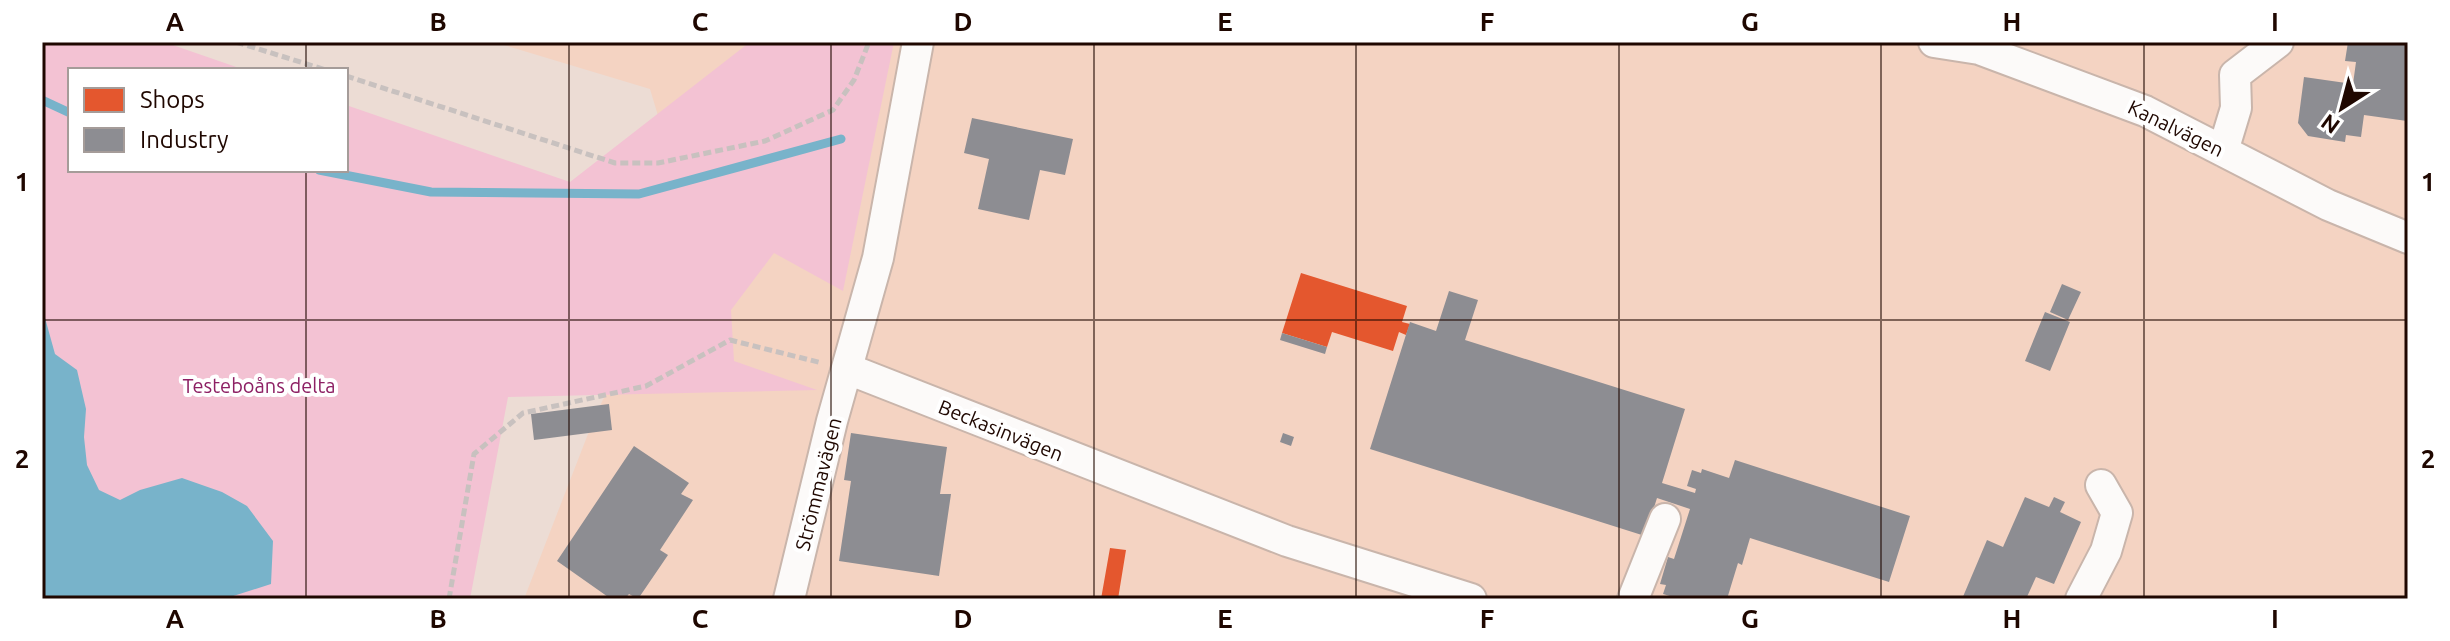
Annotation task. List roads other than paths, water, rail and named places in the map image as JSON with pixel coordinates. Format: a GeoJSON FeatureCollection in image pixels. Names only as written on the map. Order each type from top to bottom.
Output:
{"type":"FeatureCollection","features":[{"type":"Feature","properties":{"kind":"street"},"geometry":{"type":"LineString","coordinates":[[848,369],[878,258],[918,42]]}},
{"type":"Feature","properties":{"kind":"street","name":"Kanalvägen"},"geometry":{"type":"LineString","coordinates":[[1934,42],[1979,49],[2145,111],[2328,205],[2408,238]]}},
{"type":"Feature","properties":{"kind":"street"},"geometry":{"type":"LineString","coordinates":[[2223,151],[2236,108],[2235,75],[2278,42]]}},
{"type":"Feature","properties":{"kind":"street","name":"Beckasinvägen"},"geometry":{"type":"LineString","coordinates":[[848,369],[1287,541],[1396,587],[1471,599]]}},
{"type":"Feature","properties":{"kind":"street","name":"Strömmavägen"},"geometry":{"type":"LineString","coordinates":[[789,599],[848,369]]}},
{"type":"Feature","properties":{"kind":"street"},"geometry":{"type":"LineString","coordinates":[[2081,599],[2106,551],[2117,513],[2101,485]]}},
{"type":"Feature","properties":{"kind":"street"},"geometry":{"type":"LineString","coordinates":[[1633,599],[1665,519]]}},
{"type":"Feature","properties":{"kind":"water"},"geometry":{"type":"Polygon","coordinates":[[[42,307],[55,354],[77,370],[86,409],[84,437],[87,465],[99,490],[120,500],[140,490],[182,478],[222,492],[247,506],[273,541],[271,584],[227,598],[42,599],[42,307]]]}},
{"type":"Feature","properties":{"kind":"waterway"},"geometry":{"type":"LineString","coordinates":[[42,100],[68,112]]}},
{"type":"Feature","properties":{"kind":"waterway"},"geometry":{"type":"LineString","coordinates":[[329,172],[431,192],[639,194],[841,139]]}},
{"type":"Feature","properties":{"kind":"park label","name":"Testeboåns delta"},"geometry":{"type":"Point","coordinates":[259,385]}}]}
